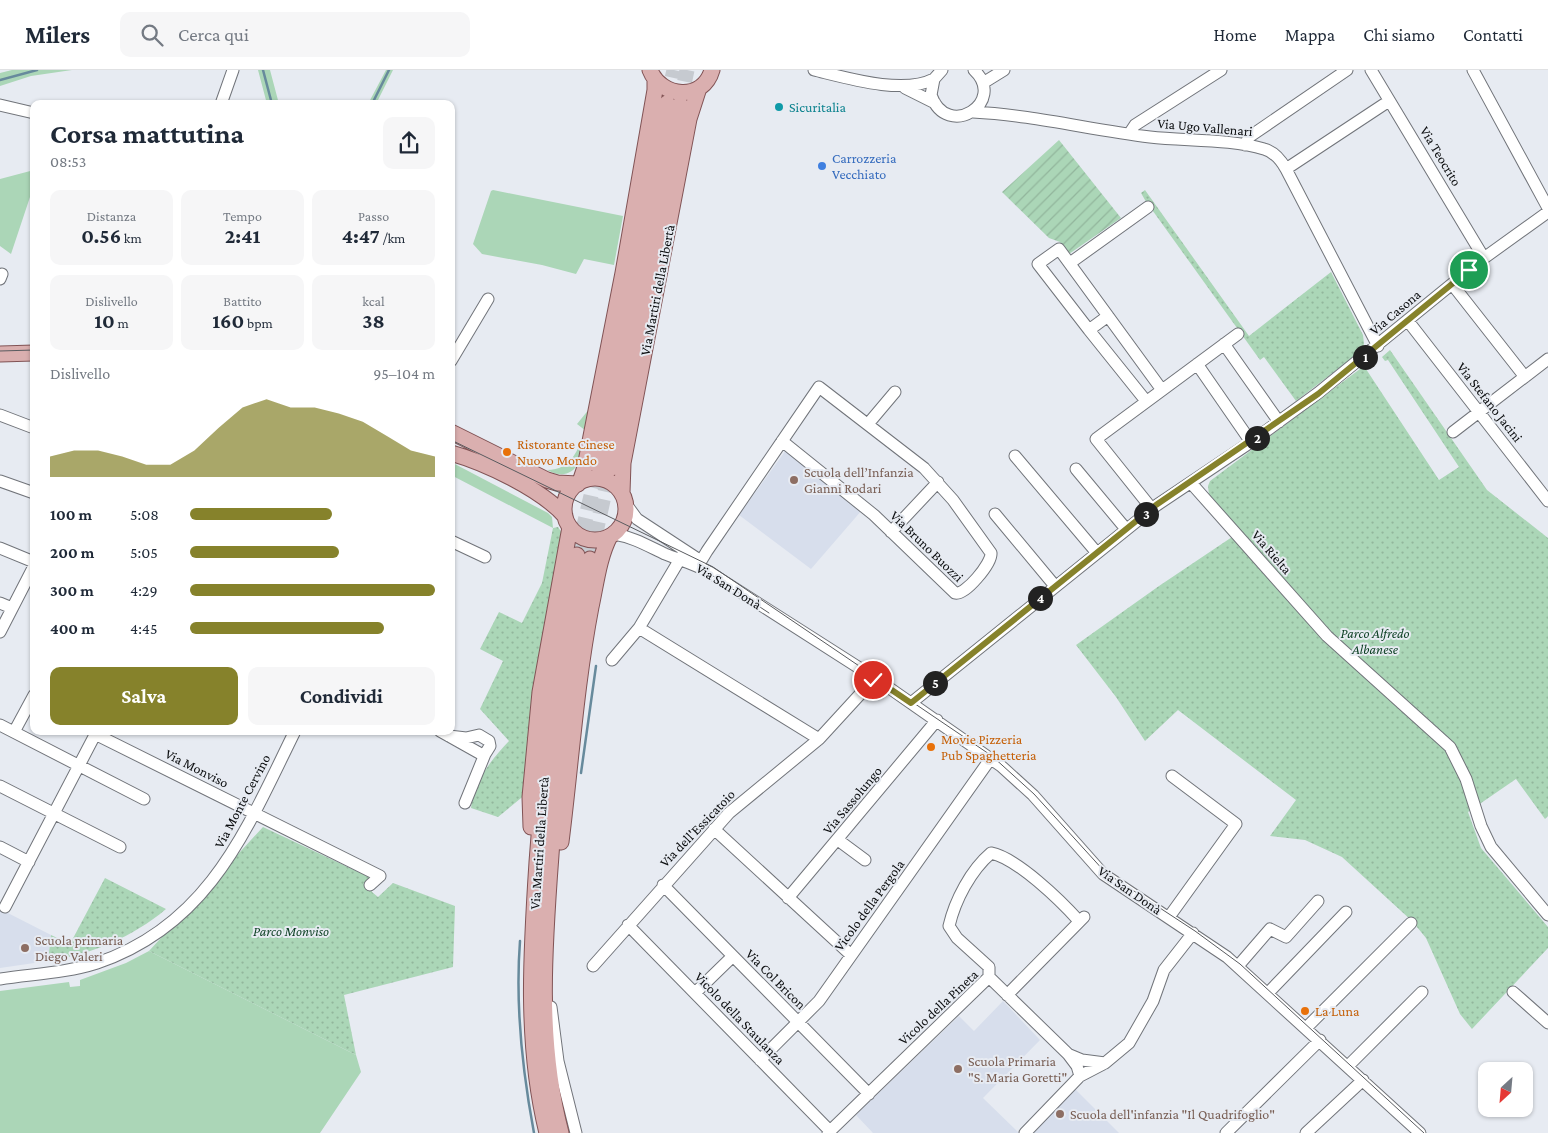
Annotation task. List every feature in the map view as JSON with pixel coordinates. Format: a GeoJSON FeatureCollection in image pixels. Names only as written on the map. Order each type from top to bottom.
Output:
{"type":"FeatureCollection","features":[{"type":"Feature","properties":{"kind":"main road"},"geometry":{"type":"LineString","coordinates":[[652,75],[662,87],[680,94],[699,88],[714,72]]}},
{"type":"Feature","properties":{"kind":"main road"},"geometry":{"type":"LineString","coordinates":[[534,911],[529,866],[532,818],[530,797],[534,746],[548,637],[568,521],[566,500],[579,483],[585,467],[623,273],[654,97],[652,75]]}},
{"type":"Feature","properties":{"kind":"main road","name":"Via Martiri della Libertà"},"geometry":{"type":"LineString","coordinates":[[624,498],[623,463],[689,119],[699,88]]}},
{"type":"Feature","properties":{"kind":"main road","name":"Via Martiri della Libertà"},"geometry":{"type":"LineString","coordinates":[[604,468],[673,103]]}},
{"type":"Feature","properties":{"kind":"main road"},"geometry":{"type":"LineString","coordinates":[[0,354],[30,353]]}},
{"type":"Feature","properties":{"kind":"main road","name":"Via San Donà"},"geometry":{"type":"LineString","coordinates":[[455,434],[547,480],[557,483],[579,483],[588,479],[601,479],[613,484],[624,498]]}},
{"type":"Feature","properties":{"kind":"main road","name":"Via San Donà"},"geometry":{"type":"LineString","coordinates":[[455,454],[478,463],[544,496],[568,521],[576,533],[588,539],[597,540],[612,535]]}},
{"type":"Feature","properties":{"kind":"main road"},"geometry":{"type":"LineString","coordinates":[[544,949],[551,933],[554,914],[574,721],[585,638],[602,557],[612,535],[623,523],[624,498]]}},
{"type":"Feature","properties":{"kind":"main road","name":"Via Martiri della Libertà"},"geometry":{"type":"LineString","coordinates":[[547,1133],[534,1062],[531,967],[534,911],[549,715],[558,651],[583,557],[577,616],[565,696],[544,949],[547,1060],[561,1133]]}},
{"type":"Feature","properties":{"kind":"street"},"geometry":{"type":"LineString","coordinates":[[222,100],[232,70]]}},
{"type":"Feature","properties":{"kind":"street"},"geometry":{"type":"LineString","coordinates":[[814,70],[903,87],[935,103]]}},
{"type":"Feature","properties":{"kind":"street"},"geometry":{"type":"LineString","coordinates":[[903,87],[923,85],[934,79],[942,70]]}},
{"type":"Feature","properties":{"kind":"street"},"geometry":{"type":"LineString","coordinates":[[1129,134],[1136,125],[1221,70]]}},
{"type":"Feature","properties":{"kind":"street"},"geometry":{"type":"LineString","coordinates":[[1245,146],[1249,137],[1347,70]]}},
{"type":"Feature","properties":{"kind":"street","name":"Via Teocrito"},"geometry":{"type":"LineString","coordinates":[[1371,70],[1484,258]]}},
{"type":"Feature","properties":{"kind":"street"},"geometry":{"type":"LineString","coordinates":[[1473,70],[1547,214]]}},
{"type":"Feature","properties":{"kind":"street"},"geometry":{"type":"LineString","coordinates":[[973,112],[983,97],[979,76],[1001,72]]}},
{"type":"Feature","properties":{"kind":"street"},"geometry":{"type":"LineString","coordinates":[[934,79],[931,95],[935,103]]}},
{"type":"Feature","properties":{"kind":"street","name":"Via Ugo Vallenari"},"geometry":{"type":"LineString","coordinates":[[983,97],[991,106],[1005,113]]}},
{"type":"Feature","properties":{"kind":"street"},"geometry":{"type":"LineString","coordinates":[[1286,169],[1389,100]]}},
{"type":"Feature","properties":{"kind":"street","name":"Via Ugo Vallenari"},"geometry":{"type":"LineString","coordinates":[[935,103],[946,114],[954,116],[962,116],[973,112],[1005,113],[1129,134],[1267,150],[1279,158],[1286,169],[1378,346]]}},
{"type":"Feature","properties":{"kind":"street"},"geometry":{"type":"LineString","coordinates":[[0,105],[30,112]]}},
{"type":"Feature","properties":{"kind":"street"},"geometry":{"type":"LineString","coordinates":[[1070,263],[1148,208]]}},
{"type":"Feature","properties":{"kind":"street","name":"Via Casona"},"geometry":{"type":"LineString","coordinates":[[1191,483],[1279,422],[1378,346],[1484,258],[1547,214]]}},
{"type":"Feature","properties":{"kind":"street"},"geometry":{"type":"LineString","coordinates":[[1146,401],[1038,264],[1059,249],[1162,390]]}},
{"type":"Feature","properties":{"kind":"street"},"geometry":{"type":"LineString","coordinates":[[1452,284],[1525,377]]}},
{"type":"Feature","properties":{"kind":"street"},"geometry":{"type":"LineString","coordinates":[[455,355],[488,299]]}},
{"type":"Feature","properties":{"kind":"street"},"geometry":{"type":"LineString","coordinates":[[1089,330],[1108,316]]}},
{"type":"Feature","properties":{"kind":"street","name":"Via Stefano Jacini"},"geometry":{"type":"LineString","coordinates":[[1408,321],[1548,501]]}},
{"type":"Feature","properties":{"kind":"street"},"geometry":{"type":"LineString","coordinates":[[1152,509],[1096,439],[1238,334]]}},
{"type":"Feature","properties":{"kind":"street"},"geometry":{"type":"LineString","coordinates":[[1224,344],[1279,422]]}},
{"type":"Feature","properties":{"kind":"street"},"geometry":{"type":"LineString","coordinates":[[1453,432],[1548,359]]}},
{"type":"Feature","properties":{"kind":"street"},"geometry":{"type":"LineString","coordinates":[[1197,364],[1251,442]]}},
{"type":"Feature","properties":{"kind":"street","name":"Via Bruno Buozzi"},"geometry":{"type":"LineString","coordinates":[[699,563],[782,441],[819,387],[909,455],[938,482],[991,553],[989,563],[962,592],[958,594],[952,592],[874,516],[782,441]]}},
{"type":"Feature","properties":{"kind":"street"},"geometry":{"type":"LineString","coordinates":[[868,424],[895,392]]}},
{"type":"Feature","properties":{"kind":"street"},"geometry":{"type":"LineString","coordinates":[[0,415],[30,426]]}},
{"type":"Feature","properties":{"kind":"street"},"geometry":{"type":"LineString","coordinates":[[1015,456],[1097,553]]}},
{"type":"Feature","properties":{"kind":"street"},"geometry":{"type":"LineString","coordinates":[[1076,469],[1126,529]]}},
{"type":"Feature","properties":{"kind":"street"},"geometry":{"type":"LineString","coordinates":[[0,481],[30,492]]}},
{"type":"Feature","properties":{"kind":"street"},"geometry":{"type":"LineString","coordinates":[[891,532],[938,482]]}},
{"type":"Feature","properties":{"kind":"street"},"geometry":{"type":"LineString","coordinates":[[911,703],[1126,529],[1191,483]]}},
{"type":"Feature","properties":{"kind":"street","name":"Via Rielta"},"geometry":{"type":"LineString","coordinates":[[1191,483],[1327,636],[1450,747],[1466,779],[1481,826],[1491,847],[1548,915]]}},
{"type":"Feature","properties":{"kind":"street","name":"Via San Donà"},"geometry":{"type":"LineString","coordinates":[[624,498],[637,519],[683,555]]}},
{"type":"Feature","properties":{"kind":"street"},"geometry":{"type":"LineString","coordinates":[[996,514],[1055,586]]}},
{"type":"Feature","properties":{"kind":"street","name":"Via San Donà"},"geometry":{"type":"LineString","coordinates":[[612,535],[630,538],[683,555],[699,563],[762,599],[836,654]]}},
{"type":"Feature","properties":{"kind":"street"},"geometry":{"type":"LineString","coordinates":[[455,543],[485,557]]}},
{"type":"Feature","properties":{"kind":"street"},"geometry":{"type":"LineString","coordinates":[[0,548],[30,560]]}},
{"type":"Feature","properties":{"kind":"street"},"geometry":{"type":"LineString","coordinates":[[612,660],[639,628],[683,555]]}},
{"type":"Feature","properties":{"kind":"street","name":"Via San Donà"},"geometry":{"type":"LineString","coordinates":[[699,563],[937,720],[991,758],[1033,796],[1103,874],[1193,933],[1238,966],[1420,1133]]}},
{"type":"Feature","properties":{"kind":"street"},"geometry":{"type":"LineString","coordinates":[[0,632],[30,574]]}},
{"type":"Feature","properties":{"kind":"street"},"geometry":{"type":"LineString","coordinates":[[0,603],[12,608]]}},
{"type":"Feature","properties":{"kind":"street"},"geometry":{"type":"LineString","coordinates":[[639,628],[819,740]]}},
{"type":"Feature","properties":{"kind":"street","name":"Via dell'Essicatoio"},"geometry":{"type":"LineString","coordinates":[[593,966],[714,829],[746,797],[819,740],[874,678]]}},
{"type":"Feature","properties":{"kind":"street"},"geometry":{"type":"LineString","coordinates":[[14,732],[30,702]]}},
{"type":"Feature","properties":{"kind":"street","name":"Via Sassolungo"},"geometry":{"type":"LineString","coordinates":[[788,898],[937,720]]}},
{"type":"Feature","properties":{"kind":"street"},"geometry":{"type":"LineString","coordinates":[[0,725],[144,799]]}},
{"type":"Feature","properties":{"kind":"street"},"geometry":{"type":"LineString","coordinates":[[6,907],[95,735]]}},
{"type":"Feature","properties":{"kind":"street","name":"Via Monviso"},"geometry":{"type":"LineString","coordinates":[[100,735],[380,876],[370,885]]}},
{"type":"Feature","properties":{"kind":"street","name":"Via Monte Cervino"},"geometry":{"type":"LineString","coordinates":[[0,978],[71,969],[97,963],[124,951],[154,933],[185,909],[212,881],[234,852],[255,814],[293,735]]}},
{"type":"Feature","properties":{"kind":"street"},"geometry":{"type":"LineString","coordinates":[[447,735],[477,752],[485,754]]}},
{"type":"Feature","properties":{"kind":"street"},"geometry":{"type":"LineString","coordinates":[[450,735],[466,738],[479,735],[489,741],[490,746],[465,803]]}},
{"type":"Feature","properties":{"kind":"street","name":"Vicolo della Pergola"},"geometry":{"type":"LineString","coordinates":[[760,1060],[819,1000],[991,758]]}},
{"type":"Feature","properties":{"kind":"street"},"geometry":{"type":"LineString","coordinates":[[1169,917],[1236,824],[1172,776]]}},
{"type":"Feature","properties":{"kind":"street"},"geometry":{"type":"LineString","coordinates":[[0,786],[120,847]]}},
{"type":"Feature","properties":{"kind":"street"},"geometry":{"type":"LineString","coordinates":[[714,829],[851,956]]}},
{"type":"Feature","properties":{"kind":"street"},"geometry":{"type":"LineString","coordinates":[[838,840],[865,860]]}},
{"type":"Feature","properties":{"kind":"street"},"geometry":{"type":"LineString","coordinates":[[0,847],[29,862]]}},
{"type":"Feature","properties":{"kind":"street"},"geometry":{"type":"LineString","coordinates":[[989,977],[989,967],[957,938],[949,926],[959,896],[984,859],[991,852],[1001,855],[1039,883],[1082,919],[1008,995]]}},
{"type":"Feature","properties":{"kind":"street","name":"Via Col Bricon"},"geometry":{"type":"LineString","coordinates":[[663,885],[869,1094]]}},
{"type":"Feature","properties":{"kind":"street"},"geometry":{"type":"LineString","coordinates":[[1238,966],[1270,930],[1286,937],[1318,901]]}},
{"type":"Feature","properties":{"kind":"street"},"geometry":{"type":"LineString","coordinates":[[1268,993],[1346,912]]}},
{"type":"Feature","properties":{"kind":"street"},"geometry":{"type":"LineString","coordinates":[[1306,1028],[1410,923]]}},
{"type":"Feature","properties":{"kind":"street","name":"Vicolo della Staulanza"},"geometry":{"type":"LineString","coordinates":[[628,925],[829,1132]]}},
{"type":"Feature","properties":{"kind":"street"},"geometry":{"type":"LineString","coordinates":[[1025,1133],[1080,1076],[1123,1050],[1136,1033],[1154,1001],[1164,970],[1193,933]]}},
{"type":"Feature","properties":{"kind":"street"},"geometry":{"type":"LineString","coordinates":[[695,993],[733,956]]}},
{"type":"Feature","properties":{"kind":"street"},"geometry":{"type":"LineString","coordinates":[[544,965],[558,1061],[576,1133]]}},
{"type":"Feature","properties":{"kind":"street","name":"Vicolo della Pineta"},"geometry":{"type":"LineString","coordinates":[[829,1132],[989,977],[1068,1054],[1077,1066],[1080,1076]]}},
{"type":"Feature","properties":{"kind":"street"},"geometry":{"type":"LineString","coordinates":[[1348,1066],[1422,992]]}},
{"type":"Feature","properties":{"kind":"street"},"geometry":{"type":"LineString","coordinates":[[1513,992],[1548,1023]]}},
{"type":"Feature","properties":{"kind":"street"},"geometry":{"type":"LineString","coordinates":[[1226,1133],[1320,1040]]}},
{"type":"Feature","properties":{"kind":"street","name":"Vicolo della Pineta"},"geometry":{"type":"LineString","coordinates":[[1068,1054],[1082,1060],[1104,1063]]}},
{"type":"Feature","properties":{"kind":"street"},"geometry":{"type":"LineString","coordinates":[[1306,1133],[1363,1080]]}},
{"type":"Feature","properties":{"kind":"shaded area","name":"Scuola dell’Infanzia Gianni Rodari"},"geometry":{"type":"Polygon","coordinates":[[[786,450],[862,510],[811,569],[739,515],[786,450]]]}},
{"type":"Feature","properties":{"kind":"shaded area","name":"Scuola primaria Diego Valeri"},"geometry":{"type":"Polygon","coordinates":[[[0,909],[51,935],[48,961],[0,968],[0,909]]]}},
{"type":"Feature","properties":{"kind":"shaded area","name":"Scuola Primaria \"S. Maria Goretti\""},"geometry":{"type":"Polygon","coordinates":[[[1003,1001],[1040,1040],[983,1098],[1019,1133],[873,1133],[856,1115],[959,1016],[974,1031],[1003,1001]]]}},
{"type":"Feature","properties":{"kind":"shaded area"},"geometry":{"type":"Polygon","coordinates":[[[1074,1088],[1119,1133],[1031,1133],[1074,1088]]]}},
{"type":"Feature","properties":{"kind":"green space"},"geometry":{"type":"Polygon","coordinates":[[[12,70],[72,70],[31,76],[0,86],[0,73],[12,70]]]}},
{"type":"Feature","properties":{"kind":"green space"},"geometry":{"type":"Polygon","coordinates":[[[258,70],[270,70],[278,100],[266,100],[258,70]]]}},
{"type":"Feature","properties":{"kind":"green space"},"geometry":{"type":"Polygon","coordinates":[[[386,70],[393,70],[378,100],[370,100],[386,70]]]}},
{"type":"Feature","properties":{"kind":"green space"},"geometry":{"type":"Polygon","coordinates":[[[1059,140],[1121,218],[1069,254],[1060,242],[1049,238],[1002,192],[1059,140]]]}},
{"type":"Feature","properties":{"kind":"green space"},"geometry":{"type":"Polygon","coordinates":[[[30,171],[30,197],[11,254],[0,246],[0,179],[30,171]]]}},
{"type":"Feature","properties":{"kind":"green space"},"geometry":{"type":"Polygon","coordinates":[[[1145,190],[1249,336],[1331,272],[1363,335],[1364,344],[1360,352],[1296,401],[1264,357],[1260,360],[1145,200],[1141,193],[1145,190]]]}},
{"type":"Feature","properties":{"kind":"green space"},"geometry":{"type":"Polygon","coordinates":[[[491,191],[623,216],[614,265],[584,259],[576,274],[542,265],[482,254],[473,244],[491,191]]]}},
{"type":"Feature","properties":{"kind":"green space","name":"Parco Alfredo Albanese"},"geometry":{"type":"Polygon","coordinates":[[[1390,350],[1487,490],[1548,538],[1548,816],[1545,819],[1516,779],[1468,812],[1481,848],[1548,927],[1548,948],[1472,1029],[1460,1014],[1426,938],[1412,921],[1342,857],[1305,840],[1270,836],[1296,800],[1178,710],[1145,741],[1116,697],[1076,645],[1241,531],[1209,495],[1208,486],[1210,481],[1364,366],[1439,480],[1459,467],[1388,360],[1385,361],[1382,357],[1390,350]]]}},
{"type":"Feature","properties":{"kind":"green space"},"geometry":{"type":"Polygon","coordinates":[[[590,408],[585,431],[577,424],[590,408]]]}},
{"type":"Feature","properties":{"kind":"green space"},"geometry":{"type":"Polygon","coordinates":[[[585,434],[579,462],[573,470],[565,474],[556,474],[547,470],[562,467],[568,463],[573,458],[585,434]]]}},
{"type":"Feature","properties":{"kind":"green space"},"geometry":{"type":"Polygon","coordinates":[[[455,464],[548,513],[552,517],[553,528],[455,477],[455,464]]]}},
{"type":"Feature","properties":{"kind":"green space"},"geometry":{"type":"Polygon","coordinates":[[[558,527],[562,533],[526,794],[498,817],[471,808],[476,789],[484,771],[509,741],[480,709],[503,661],[480,649],[499,612],[522,623],[542,583],[553,528],[558,527]]]}},
{"type":"Feature","properties":{"kind":"green space","name":"Parco Monviso"},"geometry":{"type":"Polygon","coordinates":[[[263,827],[369,877],[372,892],[378,897],[393,883],[455,906],[453,967],[344,995],[356,1055],[149,951],[263,827]]]}},
{"type":"Feature","properties":{"kind":"green space"},"geometry":{"type":"Polygon","coordinates":[[[105,878],[166,909],[140,928],[110,943],[80,954],[48,961],[51,935],[70,944],[105,878]]]}},
{"type":"Feature","properties":{"kind":"green space"},"geometry":{"type":"Polygon","coordinates":[[[149,951],[356,1055],[361,1072],[320,1133],[0,1133],[0,991],[69,982],[70,987],[80,986],[80,980],[126,963],[149,951]]]}},
{"type":"Feature","properties":{"kind":"waterway"},"geometry":{"type":"LineString","coordinates":[[0,80],[37,70]]}},
{"type":"Feature","properties":{"kind":"waterway"},"geometry":{"type":"LineString","coordinates":[[263,70],[271,100]]}},
{"type":"Feature","properties":{"kind":"waterway"},"geometry":{"type":"LineString","coordinates":[[374,100],[389,70]]}},
{"type":"Feature","properties":{"kind":"waterway"},"geometry":{"type":"LineString","coordinates":[[581,773],[596,666]]}},
{"type":"Feature","properties":{"kind":"waterway"},"geometry":{"type":"LineString","coordinates":[[520,941],[519,1013],[526,1085],[534,1133]]}},
{"type":"Feature","properties":{"kind":"tunnel"},"geometry":{"type":"LineString","coordinates":[[667,100],[674,70]]}},
{"type":"Feature","properties":{"kind":"tunnel"},"geometry":{"type":"LineString","coordinates":[[680,104],[687,70]]}},
{"type":"Feature","properties":{"kind":"tunnel"},"geometry":{"type":"LineString","coordinates":[[577,555],[598,466]]}},
{"type":"Feature","properties":{"kind":"tunnel"},"geometry":{"type":"LineString","coordinates":[[590,559],[610,469]]}},
{"type":"Feature","properties":{"kind":"tram line"},"geometry":{"type":"LineString","coordinates":[[0,351],[30,350]]}},
{"type":"Feature","properties":{"kind":"tram line"},"geometry":{"type":"LineString","coordinates":[[455,442],[713,567],[992,756],[1034,794],[1105,872],[1195,931],[1240,964],[1424,1133]]}},
{"type":"Feature","properties":{"kind":"tram line"},"geometry":{"type":"LineString","coordinates":[[713,576],[769,613]]}},
{"type":"Feature","properties":{"kind":"place","name":"Sicuritalia"},"geometry":{"type":"Point","coordinates":[779,107]}},
{"type":"Feature","properties":{"kind":"place","name":"Carrozzeria Vecchiato"},"geometry":{"type":"Point","coordinates":[822,166]}},
{"type":"Feature","properties":{"kind":"place","name":"Ristorante Cinese Nuovo Mondo"},"geometry":{"type":"Point","coordinates":[507,452]}},
{"type":"Feature","properties":{"kind":"place","name":"Scuola dell’Infanzia Gianni Rodari"},"geometry":{"type":"Point","coordinates":[794,480]}},
{"type":"Feature","properties":{"kind":"place","name":"Movie Pizzeria Pub Spaghetteria"},"geometry":{"type":"Point","coordinates":[931,747]}},
{"type":"Feature","properties":{"kind":"place","name":"Scuola primaria Diego Valeri"},"geometry":{"type":"Point","coordinates":[25,948]}},
{"type":"Feature","properties":{"kind":"place","name":"La Luna"},"geometry":{"type":"Point","coordinates":[1305,1011]}},
{"type":"Feature","properties":{"kind":"place","name":"Scuola Primaria \"S. Maria Goretti\""},"geometry":{"type":"Point","coordinates":[958,1069]}},
{"type":"Feature","properties":{"kind":"place","name":"Scuola dell'infanzia \"Il Quadrifoglio\""},"geometry":{"type":"Point","coordinates":[1060,1114]}},
{"type":"Feature","properties":{"kind":"route"},"geometry":{"type":"LineString","coordinates":[[873,680],[874,678],[911,703],[1156,505],[1251,442],[1318,394],[1469,270]]}}]}
